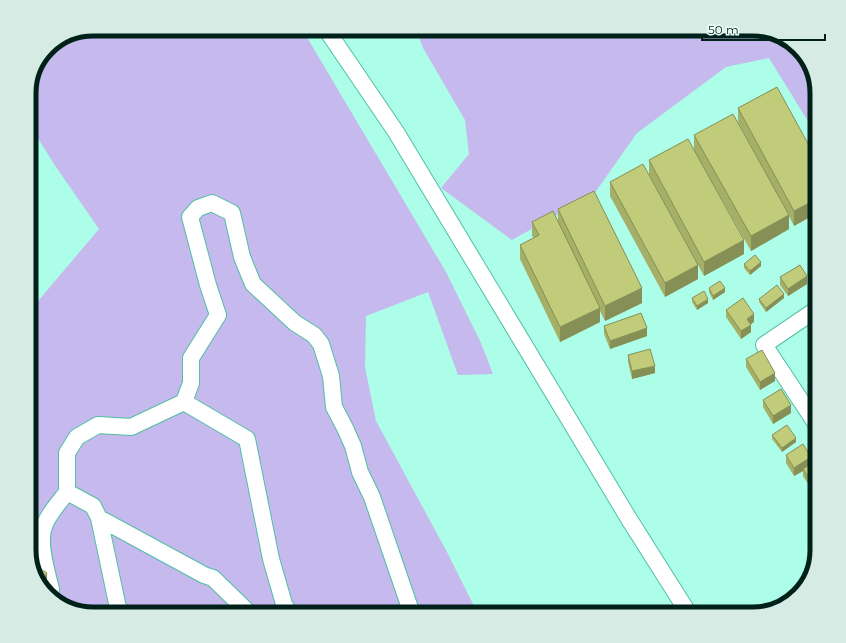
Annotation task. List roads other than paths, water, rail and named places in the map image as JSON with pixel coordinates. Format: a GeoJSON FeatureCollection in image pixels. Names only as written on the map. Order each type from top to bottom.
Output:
{"type":"FeatureCollection","features":[{"type":"Feature","properties":{"kind":"street"},"geometry":{"type":"LineString","coordinates":[[331,36],[396,132],[629,519],[685,607]]}},
{"type":"Feature","properties":{"kind":"street"},"geometry":{"type":"LineString","coordinates":[[51,589],[44,551],[43,530],[51,515],[67,492],[67,453],[77,437],[98,425],[131,427],[184,402],[191,383],[191,358],[218,315],[208,285],[190,217],[198,208],[212,203],[232,213],[242,257],[253,284],[295,323],[314,335],[321,344],[330,376],[334,407],[348,434],[360,472],[372,497],[410,607]]}},
{"type":"Feature","properties":{"kind":"street"},"geometry":{"type":"LineString","coordinates":[[810,314],[764,345],[810,414]]}},
{"type":"Feature","properties":{"kind":"street"},"geometry":{"type":"LineString","coordinates":[[184,402],[247,439],[271,559],[286,607]]}},
{"type":"Feature","properties":{"kind":"street"},"geometry":{"type":"LineString","coordinates":[[67,492],[93,506],[99,518],[119,607]]}},
{"type":"Feature","properties":{"kind":"street"},"geometry":{"type":"LineString","coordinates":[[99,518],[204,575],[213,578],[243,607]]}}]}
